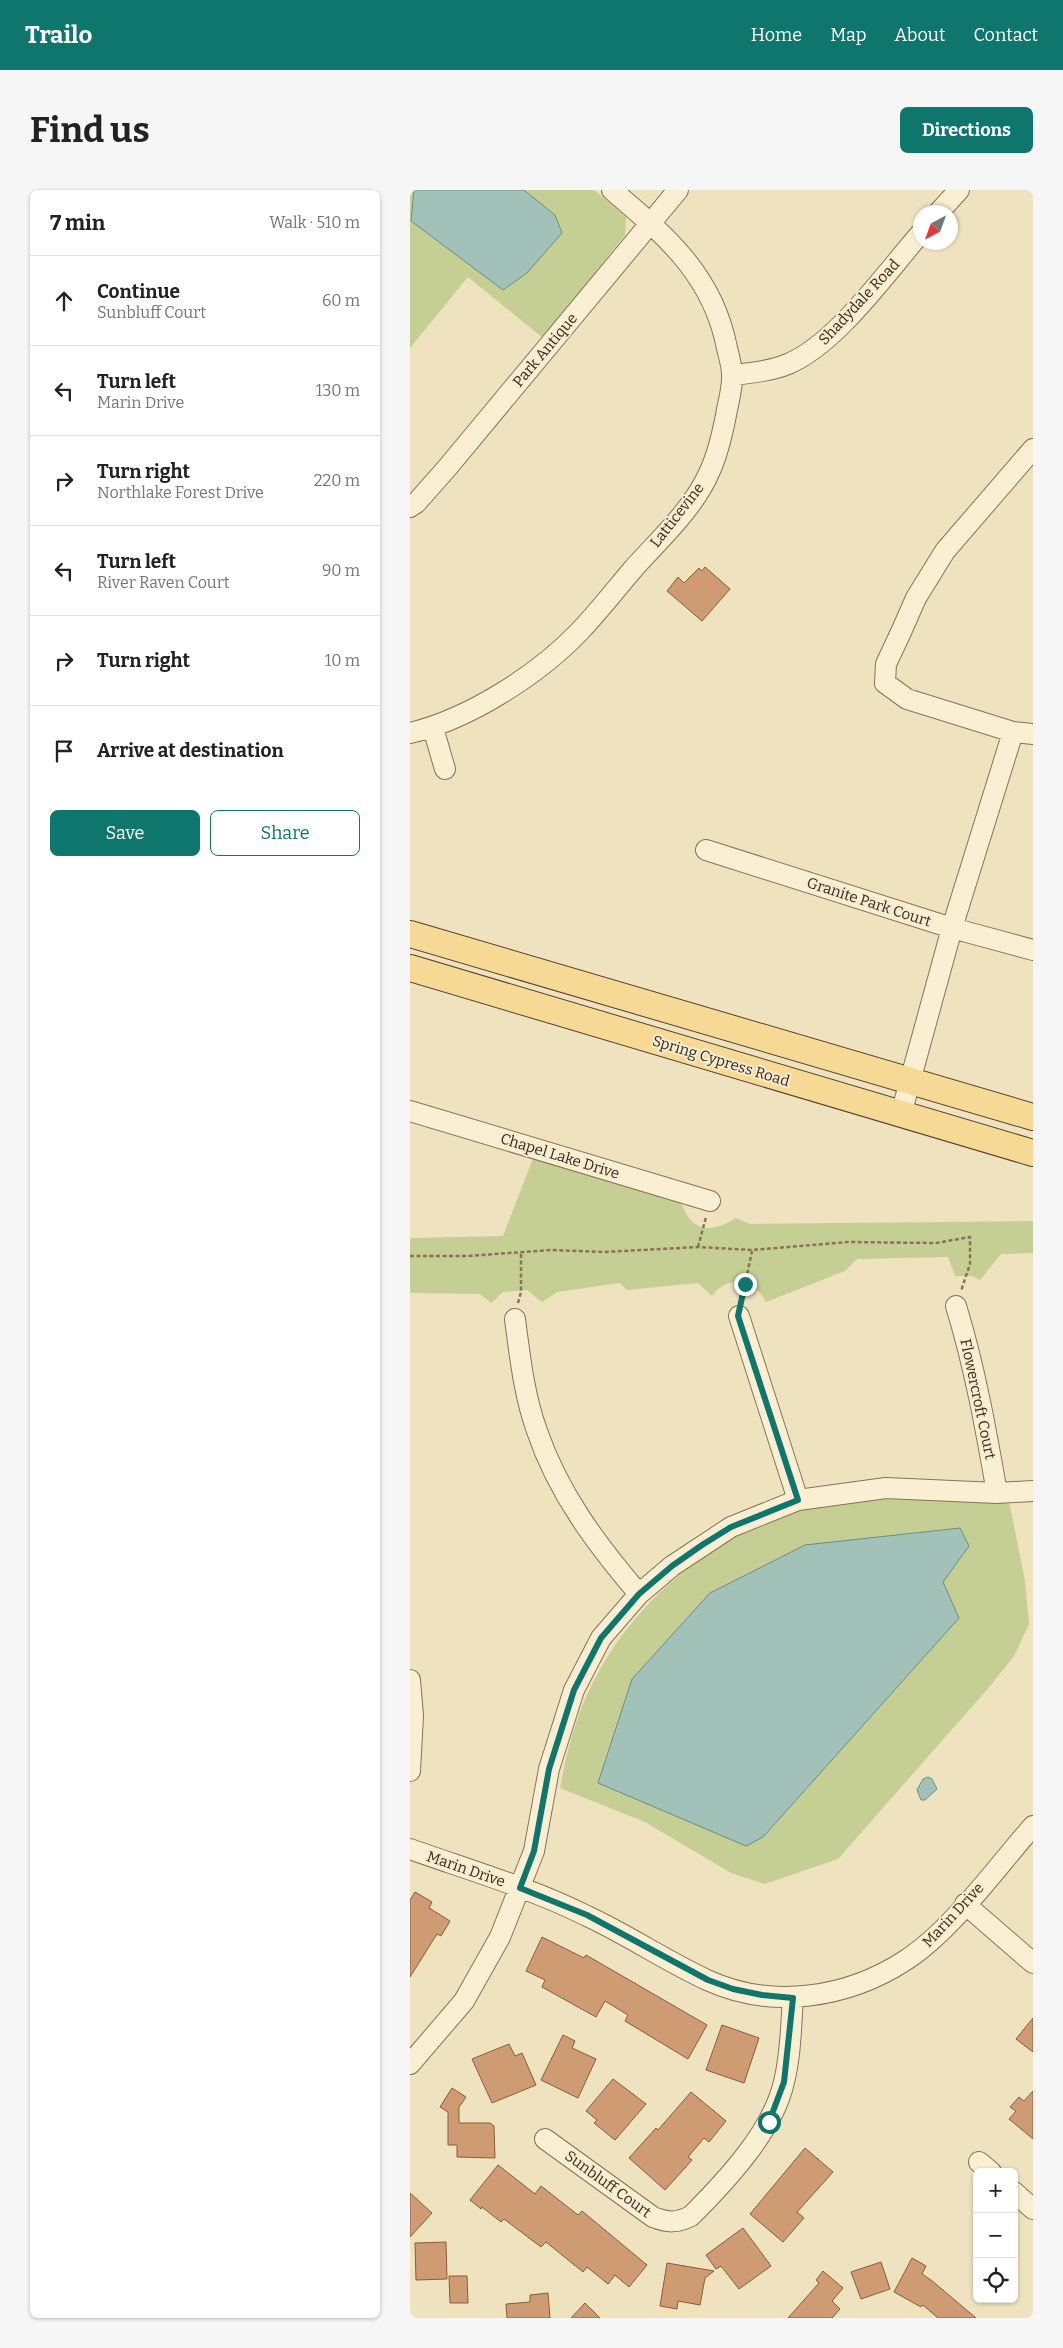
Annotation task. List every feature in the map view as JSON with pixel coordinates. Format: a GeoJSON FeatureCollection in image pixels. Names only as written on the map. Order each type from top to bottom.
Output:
{"type":"FeatureCollection","features":[{"type":"Feature","properties":{"kind":"main road"},"geometry":{"type":"LineString","coordinates":[[410,934],[1033,1117]]}},
{"type":"Feature","properties":{"kind":"main road","name":"Spring Cypress Road"},"geometry":{"type":"LineString","coordinates":[[410,968],[1033,1153]]}},
{"type":"Feature","properties":{"kind":"main road"},"geometry":{"type":"LineString","coordinates":[[544,1008],[552,977]]}},
{"type":"Feature","properties":{"kind":"street","name":"Latticevine"},"geometry":{"type":"LineString","coordinates":[[410,733],[433,728],[468,711],[516,683],[550,659],[579,631],[690,505],[708,475],[721,443],[732,375],[725,334],[714,303],[692,266],[668,238],[612,190]]}},
{"type":"Feature","properties":{"kind":"street","name":"Park Antique"},"geometry":{"type":"LineString","coordinates":[[410,506],[416,503],[447,468],[678,190]]}},
{"type":"Feature","properties":{"kind":"street"},"geometry":{"type":"LineString","coordinates":[[945,205],[959,190]]}},
{"type":"Feature","properties":{"kind":"street","name":"Shadydale Road"},"geometry":{"type":"LineString","coordinates":[[732,375],[758,372],[788,364],[814,350],[839,328],[913,242]]}},
{"type":"Feature","properties":{"kind":"street"},"geometry":{"type":"LineString","coordinates":[[1033,449],[945,551],[916,598],[886,664],[885,683],[907,699],[1013,732],[1033,734]]}},
{"type":"Feature","properties":{"kind":"street"},"geometry":{"type":"LineString","coordinates":[[433,728],[445,769]]}},
{"type":"Feature","properties":{"kind":"street"},"geometry":{"type":"LineString","coordinates":[[900,1114],[952,928],[1013,732]]}},
{"type":"Feature","properties":{"kind":"street","name":"Granite Park Court"},"geometry":{"type":"LineString","coordinates":[[706,850],[952,928],[1033,950]]}},
{"type":"Feature","properties":{"kind":"street","name":"Chapel Lake Drive"},"geometry":{"type":"LineString","coordinates":[[410,1111],[710,1201]]}},
{"type":"Feature","properties":{"kind":"street","name":"Flowercroft Court"},"geometry":{"type":"LineString","coordinates":[[956,1306],[968,1345],[997,1493]]}},
{"type":"Feature","properties":{"kind":"street"},"geometry":{"type":"LineString","coordinates":[[738,1316],[798,1500]]}},
{"type":"Feature","properties":{"kind":"street"},"geometry":{"type":"LineString","coordinates":[[515,1320],[522,1370],[529,1402],[536,1431],[547,1456],[580,1518],[597,1543],[639,1594]]}},
{"type":"Feature","properties":{"kind":"street"},"geometry":{"type":"LineString","coordinates":[[410,2064],[464,2001],[500,1937],[534,1851],[549,1769],[574,1690],[601,1638],[639,1594],[672,1566],[731,1527],[798,1500],[886,1488],[997,1493],[1033,1491]]}},
{"type":"Feature","properties":{"kind":"street"},"geometry":{"type":"LineString","coordinates":[[410,1680],[414,1716],[410,1771]]}},
{"type":"Feature","properties":{"kind":"street","name":"Marin Drive"},"geometry":{"type":"LineString","coordinates":[[410,1849],[520,1888],[587,1915],[708,1980],[733,1989],[762,1995],[793,1998],[820,1995],[853,1986],[878,1976],[906,1960],[924,1946],[965,1904],[1033,1826]]}},
{"type":"Feature","properties":{"kind":"street"},"geometry":{"type":"LineString","coordinates":[[965,1904],[1033,1963]]}},
{"type":"Feature","properties":{"kind":"street","name":"Sunbluff Court"},"geometry":{"type":"LineString","coordinates":[[545,2139],[653,2217],[671,2222],[681,2222],[691,2216],[759,2138],[769,2122],[784,2082],[793,1998]]}},
{"type":"Feature","properties":{"kind":"street"},"geometry":{"type":"LineString","coordinates":[[1018,2195],[1033,2208]]}},
{"type":"Feature","properties":{"kind":"path"},"geometry":{"type":"LineString","coordinates":[[698,1247],[710,1201]]}},
{"type":"Feature","properties":{"kind":"path"},"geometry":{"type":"LineString","coordinates":[[410,1256],[468,1256],[551,1250],[612,1252],[698,1247],[752,1250],[848,1242],[889,1241],[928,1243],[970,1238],[970,1264],[956,1306]]}},
{"type":"Feature","properties":{"kind":"path"},"geometry":{"type":"LineString","coordinates":[[738,1316],[752,1250]]}},
{"type":"Feature","properties":{"kind":"path"},"geometry":{"type":"LineString","coordinates":[[515,1320],[521,1292],[521,1252]]}},
{"type":"Feature","properties":{"kind":"green space"},"geometry":{"type":"Polygon","coordinates":[[[410,190],[594,190],[626,217],[625,235],[543,338],[468,277],[410,348],[410,190]]]}},
{"type":"Feature","properties":{"kind":"green space"},"geometry":{"type":"Polygon","coordinates":[[[534,1156],[679,1201],[694,1223],[706,1228],[724,1224],[736,1218],[750,1224],[1033,1221],[1033,1253],[1001,1254],[980,1280],[972,1276],[955,1276],[948,1257],[857,1259],[845,1271],[766,1302],[755,1288],[740,1282],[726,1284],[712,1296],[698,1283],[627,1290],[620,1283],[557,1292],[542,1302],[527,1290],[503,1292],[491,1303],[480,1294],[410,1293],[410,1238],[503,1236],[534,1156]]]}},
{"type":"Feature","properties":{"kind":"green space"},"geometry":{"type":"Polygon","coordinates":[[[888,1497],[1009,1501],[1025,1581],[1029,1624],[1014,1656],[991,1685],[838,1859],[765,1884],[731,1873],[645,1822],[560,1788],[567,1753],[577,1719],[604,1663],[626,1631],[651,1601],[679,1575],[710,1552],[743,1533],[779,1517],[825,1504],[888,1497]]]}},
{"type":"Feature","properties":{"kind":"water"},"geometry":{"type":"Polygon","coordinates":[[[414,190],[524,190],[555,215],[562,233],[527,273],[503,290],[411,221],[414,190]]]}},
{"type":"Feature","properties":{"kind":"water"},"geometry":{"type":"Polygon","coordinates":[[[960,1528],[969,1546],[943,1582],[959,1618],[763,1837],[746,1846],[598,1783],[632,1679],[710,1593],[805,1545],[960,1528]]]}},
{"type":"Feature","properties":{"kind":"water"},"geometry":{"type":"Polygon","coordinates":[[[928,1777],[932,1779],[937,1789],[925,1800],[921,1800],[917,1790],[923,1779],[928,1777]]]}},
{"type":"Feature","properties":{"kind":"building"},"geometry":{"type":"Polygon","coordinates":[[[705,567],[730,589],[702,621],[667,591],[678,577],[684,583],[699,568],[702,571],[705,567]]]}},
{"type":"Feature","properties":{"kind":"building"},"geometry":{"type":"Polygon","coordinates":[[[415,1892],[432,1902],[429,1908],[450,1921],[441,1936],[437,1934],[410,1977],[410,1900],[415,1892]]]}},
{"type":"Feature","properties":{"kind":"building"},"geometry":{"type":"Polygon","coordinates":[[[542,1937],[584,1958],[586,1955],[707,2025],[688,2059],[625,2021],[628,2015],[605,2001],[596,2017],[542,1987],[545,1980],[526,1971],[542,1937]]]}},
{"type":"Feature","properties":{"kind":"building"},"geometry":{"type":"Polygon","coordinates":[[[1033,2018],[1033,2052],[1016,2039],[1033,2018]]]}},
{"type":"Feature","properties":{"kind":"building"},"geometry":{"type":"Polygon","coordinates":[[[722,2025],[759,2038],[744,2083],[706,2070],[722,2025]]]}},
{"type":"Feature","properties":{"kind":"building"},"geometry":{"type":"Polygon","coordinates":[[[563,2035],[575,2041],[572,2048],[596,2059],[578,2098],[541,2080],[563,2035]]]}},
{"type":"Feature","properties":{"kind":"building"},"geometry":{"type":"Polygon","coordinates":[[[509,2044],[515,2056],[522,2053],[536,2085],[492,2103],[472,2059],[509,2044]]]}},
{"type":"Feature","properties":{"kind":"building"},"geometry":{"type":"Polygon","coordinates":[[[613,2079],[646,2104],[615,2140],[594,2123],[597,2120],[586,2111],[613,2079]]]}},
{"type":"Feature","properties":{"kind":"building"},"geometry":{"type":"Polygon","coordinates":[[[452,2088],[466,2097],[459,2107],[459,2123],[490,2123],[494,2126],[495,2158],[457,2157],[457,2145],[448,2145],[448,2112],[440,2107],[452,2088]]]}},
{"type":"Feature","properties":{"kind":"building"},"geometry":{"type":"Polygon","coordinates":[[[1033,2091],[1033,2139],[1009,2119],[1016,2111],[1010,2107],[1019,2097],[1024,2101],[1033,2091]]]}},
{"type":"Feature","properties":{"kind":"building"},"geometry":{"type":"Polygon","coordinates":[[[691,2092],[726,2121],[709,2142],[704,2138],[688,2157],[692,2160],[665,2190],[629,2158],[656,2128],[658,2130],[691,2092]]]}},
{"type":"Feature","properties":{"kind":"building"},"geometry":{"type":"Polygon","coordinates":[[[805,2148],[833,2172],[797,2212],[804,2218],[783,2242],[750,2214],[805,2148]]]}},
{"type":"Feature","properties":{"kind":"building"},"geometry":{"type":"Polygon","coordinates":[[[498,2165],[535,2194],[541,2186],[578,2215],[582,2211],[647,2265],[629,2287],[615,2275],[608,2284],[587,2267],[583,2272],[546,2242],[541,2247],[504,2219],[501,2222],[482,2207],[481,2209],[470,2200],[498,2165]]]}},
{"type":"Feature","properties":{"kind":"building"},"geometry":{"type":"Polygon","coordinates":[[[410,2193],[432,2213],[410,2237],[410,2193]]]}},
{"type":"Feature","properties":{"kind":"building"},"geometry":{"type":"Polygon","coordinates":[[[743,2228],[771,2266],[739,2289],[721,2266],[716,2269],[706,2255],[743,2228]]]}},
{"type":"Feature","properties":{"kind":"building"},"geometry":{"type":"Polygon","coordinates":[[[446,2242],[447,2279],[416,2280],[415,2243],[446,2242]]]}},
{"type":"Feature","properties":{"kind":"building"},"geometry":{"type":"Polygon","coordinates":[[[912,2258],[926,2266],[922,2274],[976,2318],[938,2318],[923,2305],[921,2307],[894,2292],[912,2258]]]}},
{"type":"Feature","properties":{"kind":"building"},"geometry":{"type":"Polygon","coordinates":[[[881,2262],[890,2289],[861,2299],[851,2272],[881,2262]]]}},
{"type":"Feature","properties":{"kind":"building"},"geometry":{"type":"Polygon","coordinates":[[[667,2263],[714,2271],[705,2278],[700,2305],[678,2301],[677,2309],[660,2306],[667,2263]]]}},
{"type":"Feature","properties":{"kind":"building"},"geometry":{"type":"Polygon","coordinates":[[[823,2271],[843,2288],[832,2301],[840,2309],[832,2318],[788,2318],[819,2283],[816,2280],[823,2271]]]}},
{"type":"Feature","properties":{"kind":"building"},"geometry":{"type":"Polygon","coordinates":[[[449,2276],[467,2276],[468,2303],[450,2303],[449,2276]]]}},
{"type":"Feature","properties":{"kind":"building"},"geometry":{"type":"Polygon","coordinates":[[[548,2293],[550,2318],[507,2318],[506,2304],[530,2302],[530,2295],[548,2293]]]}},
{"type":"Feature","properties":{"kind":"building"},"geometry":{"type":"Polygon","coordinates":[[[585,2303],[600,2318],[571,2318],[585,2303]]]}},
{"type":"Feature","properties":{"kind":"route"},"geometry":{"type":"LineString","coordinates":[[745,1284],[738,1316],[798,1500],[731,1527],[672,1566],[639,1594],[601,1638],[574,1690],[549,1769],[534,1851],[520,1888],[587,1915],[708,1980],[733,1989],[762,1995],[793,1998],[788,2061],[784,2082],[778,2103],[769,2122]]}}]}
